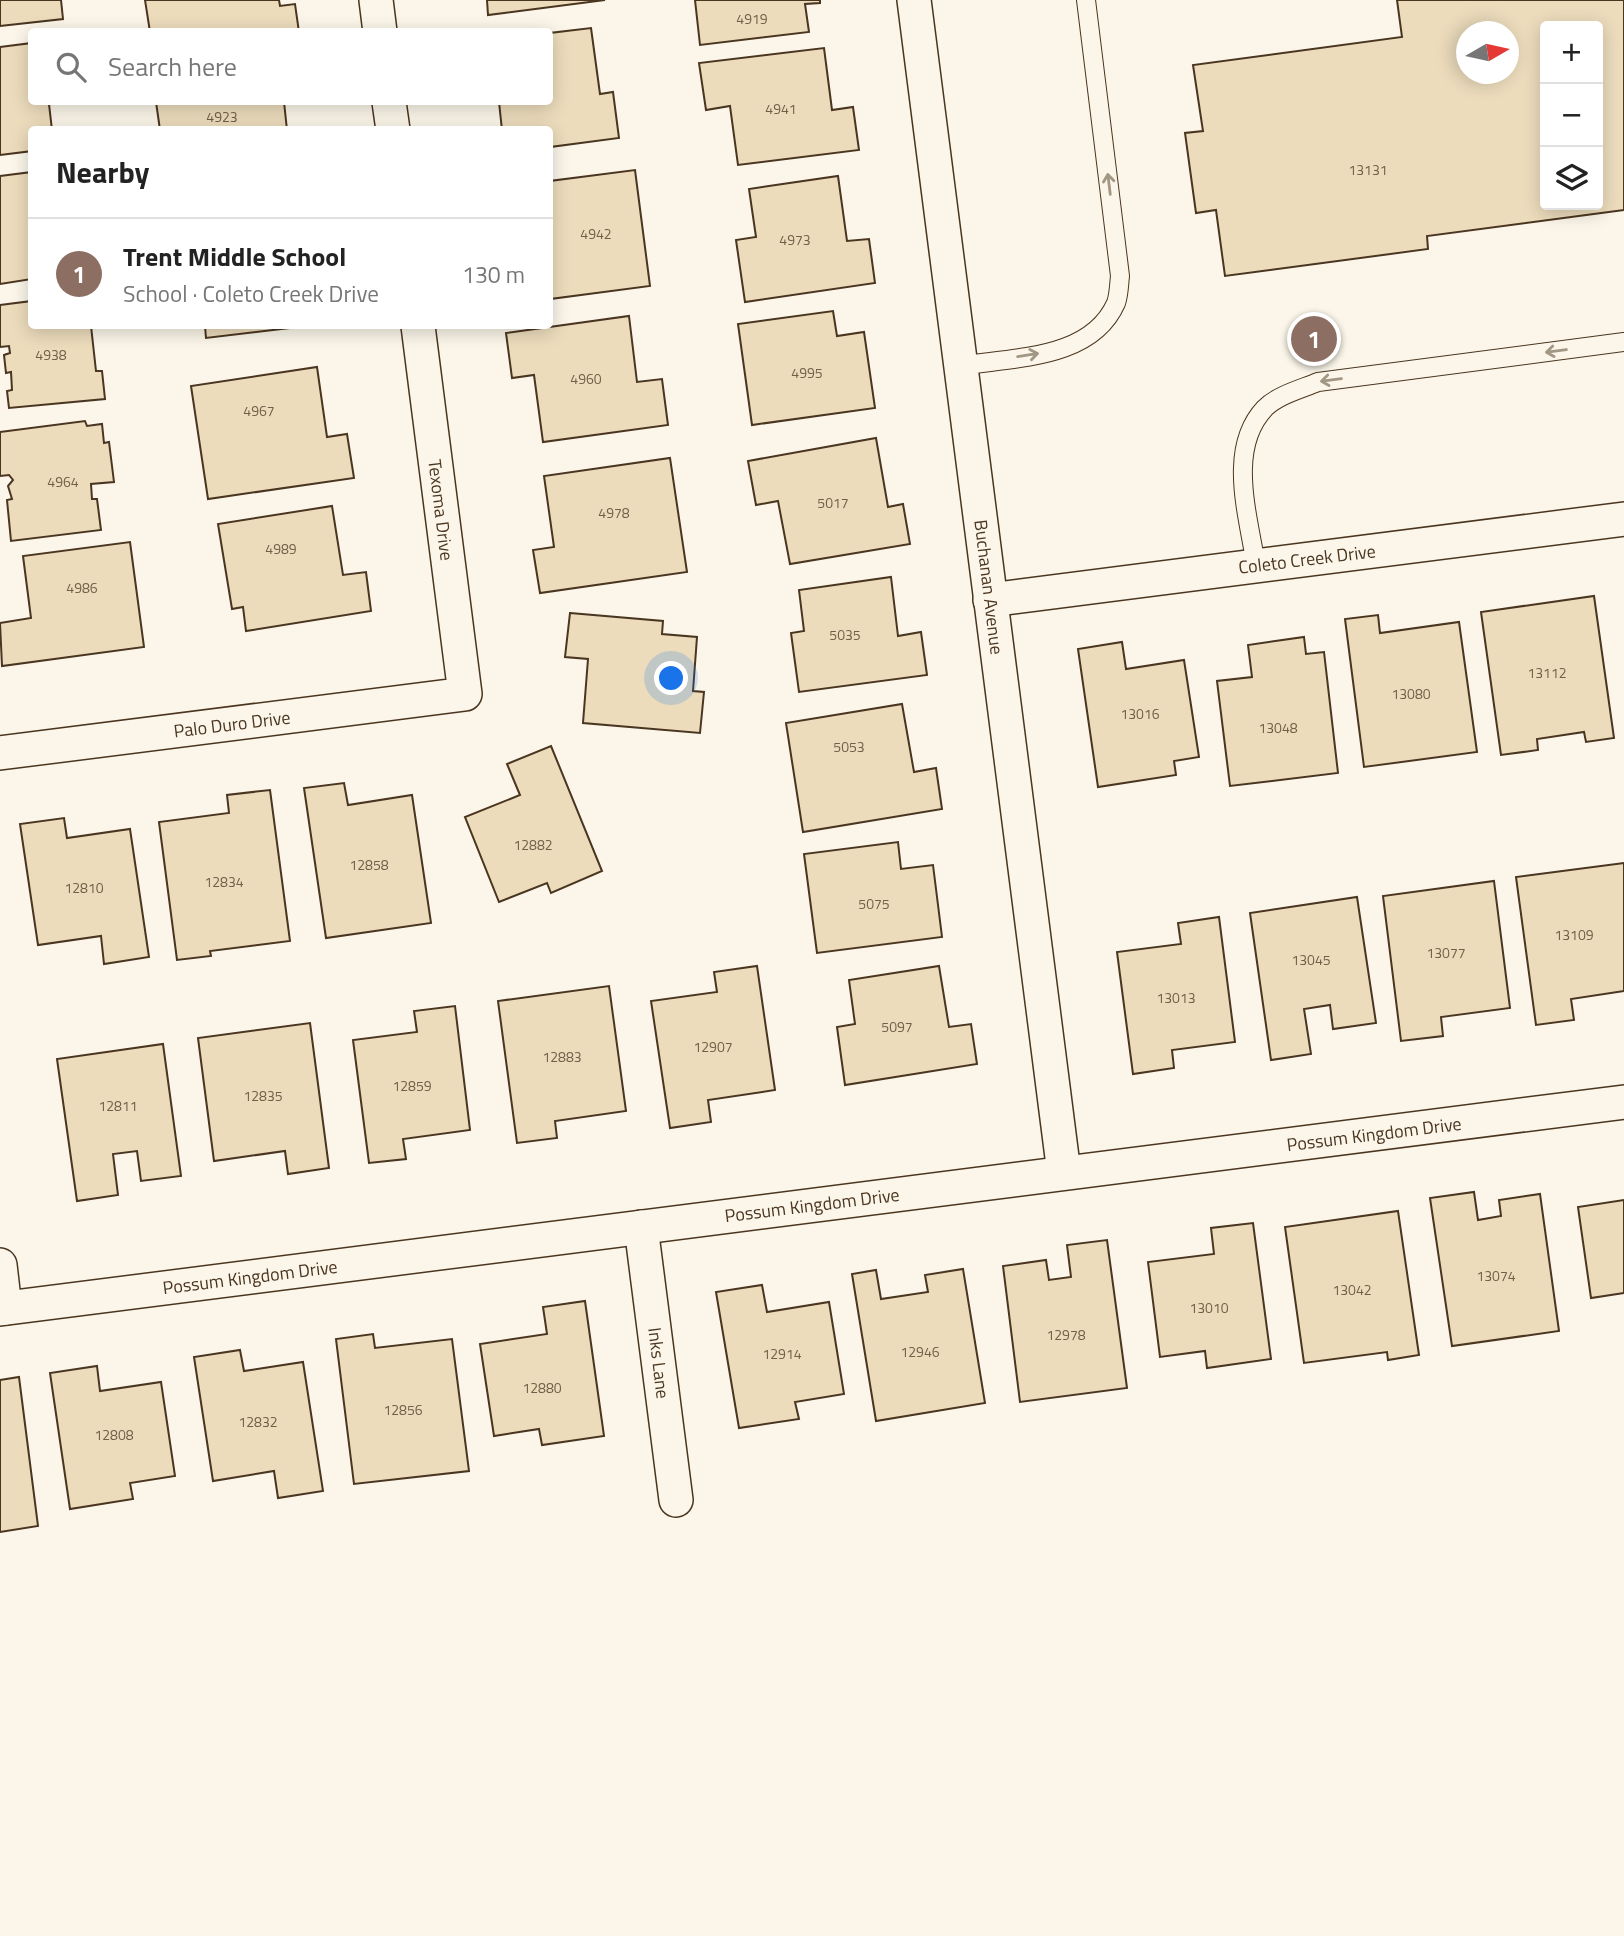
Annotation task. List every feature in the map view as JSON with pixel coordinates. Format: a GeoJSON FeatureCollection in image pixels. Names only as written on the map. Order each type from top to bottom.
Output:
{"type":"FeatureCollection","features":[{"type":"Feature","properties":{"kind":"street"},"geometry":{"type":"LineString","coordinates":[[376,0],[380,28]]}},
{"type":"Feature","properties":{"kind":"street","name":"Buchanan Avenue"},"geometry":{"type":"LineString","coordinates":[[914,0],[1063,1173]]}},
{"type":"Feature","properties":{"kind":"street"},"geometry":{"type":"LineString","coordinates":[[389,105],[392,126]]}},
{"type":"Feature","properties":{"kind":"street","name":"Texoma Drive"},"geometry":{"type":"LineString","coordinates":[[418,329],[465,694]]}},
{"type":"Feature","properties":{"kind":"street","name":"Coleto Creek Drive"},"geometry":{"type":"LineString","coordinates":[[990,600],[1624,519]]}},
{"type":"Feature","properties":{"kind":"street","name":"Palo Duro Drive"},"geometry":{"type":"LineString","coordinates":[[0,753],[465,694]]}},
{"type":"Feature","properties":{"kind":"street","name":"Possum Kingdom Drive"},"geometry":{"type":"LineString","coordinates":[[3,1308],[1624,1102]]}},
{"type":"Feature","properties":{"kind":"street","name":"Inks Lane"},"geometry":{"type":"LineString","coordinates":[[641,1227],[676,1500]]}},
{"type":"Feature","properties":{"kind":"street"},"geometry":{"type":"LineString","coordinates":[[0,1265],[3,1308]]}},
{"type":"Feature","properties":{"kind":"lane"},"geometry":{"type":"LineString","coordinates":[[961,366],[1070,348],[1096,330],[1116,303],[1120,276],[1086,0]]}},
{"type":"Feature","properties":{"kind":"lane"},"geometry":{"type":"LineString","coordinates":[[1256,566],[1242,468],[1250,432],[1265,407],[1318,382],[1624,342]]}},
{"type":"Feature","properties":{"kind":"building"},"geometry":{"type":"Polygon","coordinates":[[[0,0],[61,0],[63,19],[0,26],[0,0]]]}},
{"type":"Feature","properties":{"kind":"building"},"geometry":{"type":"Polygon","coordinates":[[[145,0],[279,0],[280,6],[295,4],[298,28],[149,28],[145,0]]]}},
{"type":"Feature","properties":{"kind":"building"},"geometry":{"type":"Polygon","coordinates":[[[487,0],[605,0],[488,15],[487,0]]]}},
{"type":"Feature","properties":{"kind":"building"},"geometry":{"type":"Polygon","coordinates":[[[695,0],[820,0],[820,3],[805,4],[809,32],[700,45],[695,0]]]}},
{"type":"Feature","properties":{"kind":"building"},"geometry":{"type":"Polygon","coordinates":[[[1397,0],[1624,0],[1624,210],[1427,236],[1428,249],[1225,276],[1216,210],[1196,213],[1185,133],[1203,131],[1193,65],[1402,37],[1397,0]]]}},
{"type":"Feature","properties":{"kind":"building"},"geometry":{"type":"Polygon","coordinates":[[[591,28],[600,94],[613,92],[619,138],[553,147],[553,126],[502,126],[499,105],[553,105],[553,33],[591,28]]]}},
{"type":"Feature","properties":{"kind":"building"},"geometry":{"type":"Polygon","coordinates":[[[28,44],[28,105],[49,105],[52,126],[28,126],[28,152],[0,155],[0,47],[28,44]]]}},
{"type":"Feature","properties":{"kind":"building"},"geometry":{"type":"Polygon","coordinates":[[[824,48],[832,110],[853,107],[859,150],[738,165],[730,106],[706,110],[699,63],[824,48]]]}},
{"type":"Feature","properties":{"kind":"building"},"geometry":{"type":"Polygon","coordinates":[[[156,105],[284,105],[287,126],[159,126],[156,105]]]}},
{"type":"Feature","properties":{"kind":"building"},"geometry":{"type":"Polygon","coordinates":[[[635,170],[650,286],[553,299],[553,181],[635,170]]]}},
{"type":"Feature","properties":{"kind":"building"},"geometry":{"type":"Polygon","coordinates":[[[28,172],[28,280],[0,284],[0,176],[28,172]]]}},
{"type":"Feature","properties":{"kind":"building"},"geometry":{"type":"Polygon","coordinates":[[[838,176],[847,241],[869,239],[875,283],[745,302],[736,240],[756,237],[749,189],[838,176]]]}},
{"type":"Feature","properties":{"kind":"building"},"geometry":{"type":"Polygon","coordinates":[[[28,302],[28,329],[91,329],[96,371],[102,371],[105,399],[9,408],[7,391],[12,390],[11,372],[6,373],[4,355],[10,353],[9,346],[0,347],[0,305],[28,302]]]}},
{"type":"Feature","properties":{"kind":"building"},"geometry":{"type":"Polygon","coordinates":[[[833,311],[837,336],[864,332],[875,408],[752,425],[738,324],[833,311]]]}},
{"type":"Feature","properties":{"kind":"building"},"geometry":{"type":"Polygon","coordinates":[[[629,316],[637,382],[662,379],[668,425],[543,442],[534,375],[512,378],[506,333],[553,329],[553,327],[629,316]]]}},
{"type":"Feature","properties":{"kind":"building"},"geometry":{"type":"Polygon","coordinates":[[[205,329],[282,329],[206,338],[205,329]]]}},
{"type":"Feature","properties":{"kind":"building"},"geometry":{"type":"Polygon","coordinates":[[[317,367],[327,437],[347,434],[354,478],[208,499],[191,386],[317,367]]]}},
{"type":"Feature","properties":{"kind":"building"},"geometry":{"type":"Polygon","coordinates":[[[85,421],[87,426],[102,424],[104,443],[109,442],[114,482],[91,484],[92,499],[97,499],[101,530],[11,541],[7,500],[12,499],[8,486],[13,480],[9,475],[0,476],[0,432],[85,421]]]}},
{"type":"Feature","properties":{"kind":"building"},"geometry":{"type":"Polygon","coordinates":[[[876,438],[888,507],[903,504],[910,544],[790,564],[778,501],[756,505],[748,461],[876,438]]]}},
{"type":"Feature","properties":{"kind":"building"},"geometry":{"type":"Polygon","coordinates":[[[670,458],[687,572],[540,593],[533,550],[554,547],[544,476],[670,458]]]}},
{"type":"Feature","properties":{"kind":"building"},"geometry":{"type":"Polygon","coordinates":[[[332,506],[343,575],[366,572],[371,611],[246,631],[243,607],[232,609],[218,524],[332,506]]]}},
{"type":"Feature","properties":{"kind":"building"},"geometry":{"type":"Polygon","coordinates":[[[130,542],[144,647],[2,666],[0,623],[31,618],[23,556],[130,542]]]}},
{"type":"Feature","properties":{"kind":"building"},"geometry":{"type":"Polygon","coordinates":[[[891,577],[898,636],[921,632],[927,675],[799,692],[791,633],[804,631],[799,590],[891,577]]]}},
{"type":"Feature","properties":{"kind":"building"},"geometry":{"type":"Polygon","coordinates":[[[1594,596],[1614,738],[1586,742],[1584,732],[1537,739],[1538,750],[1501,755],[1481,612],[1594,596]]]}},
{"type":"Feature","properties":{"kind":"building"},"geometry":{"type":"Polygon","coordinates":[[[570,613],[663,621],[662,634],[697,637],[693,691],[704,692],[700,733],[583,723],[588,659],[565,657],[570,613]]]}},
{"type":"Feature","properties":{"kind":"building"},"geometry":{"type":"Polygon","coordinates":[[[1378,615],[1380,633],[1459,622],[1477,752],[1364,767],[1345,619],[1378,615]]]}},
{"type":"Feature","properties":{"kind":"building"},"geometry":{"type":"Polygon","coordinates":[[[1304,637],[1306,654],[1324,652],[1338,773],[1230,786],[1217,681],[1252,677],[1248,645],[1304,637]]]}},
{"type":"Feature","properties":{"kind":"building"},"geometry":{"type":"Polygon","coordinates":[[[1122,642],[1126,669],[1184,660],[1199,757],[1174,761],[1176,775],[1098,787],[1078,649],[1122,642]]]}},
{"type":"Feature","properties":{"kind":"building"},"geometry":{"type":"Polygon","coordinates":[[[902,704],[914,772],[936,768],[942,809],[803,832],[786,723],[902,704]]]}},
{"type":"Feature","properties":{"kind":"building"},"geometry":{"type":"Polygon","coordinates":[[[551,746],[602,871],[551,893],[547,883],[499,902],[465,817],[520,795],[507,764],[551,746]]]}},
{"type":"Feature","properties":{"kind":"building"},"geometry":{"type":"Polygon","coordinates":[[[344,783],[348,805],[412,795],[431,923],[326,938],[304,788],[344,783]]]}},
{"type":"Feature","properties":{"kind":"building"},"geometry":{"type":"Polygon","coordinates":[[[270,790],[290,941],[210,951],[211,956],[177,960],[159,822],[229,813],[227,795],[270,790]]]}},
{"type":"Feature","properties":{"kind":"building"},"geometry":{"type":"Polygon","coordinates":[[[64,818],[67,838],[130,829],[149,957],[104,964],[101,936],[38,945],[20,824],[64,818]]]}},
{"type":"Feature","properties":{"kind":"building"},"geometry":{"type":"Polygon","coordinates":[[[898,842],[901,869],[933,865],[942,937],[817,953],[804,854],[898,842]]]}},
{"type":"Feature","properties":{"kind":"building"},"geometry":{"type":"Polygon","coordinates":[[[1624,863],[1624,991],[1571,999],[1574,1020],[1536,1025],[1516,877],[1624,863]]]}},
{"type":"Feature","properties":{"kind":"building"},"geometry":{"type":"Polygon","coordinates":[[[1494,881],[1510,1008],[1441,1017],[1443,1036],[1401,1041],[1383,896],[1494,881]]]}},
{"type":"Feature","properties":{"kind":"building"},"geometry":{"type":"Polygon","coordinates":[[[1357,897],[1376,1023],[1333,1029],[1330,1005],[1304,1009],[1311,1054],[1271,1060],[1250,913],[1357,897]]]}},
{"type":"Feature","properties":{"kind":"building"},"geometry":{"type":"Polygon","coordinates":[[[1219,917],[1235,1042],[1172,1050],[1174,1068],[1133,1074],[1117,952],[1181,944],[1178,923],[1219,917]]]}},
{"type":"Feature","properties":{"kind":"building"},"geometry":{"type":"Polygon","coordinates":[[[757,966],[775,1090],[708,1100],[711,1122],[670,1128],[651,1001],[717,992],[714,972],[757,966]]]}},
{"type":"Feature","properties":{"kind":"building"},"geometry":{"type":"Polygon","coordinates":[[[939,966],[949,1027],[971,1024],[977,1064],[845,1085],[837,1027],[855,1024],[849,980],[939,966]]]}},
{"type":"Feature","properties":{"kind":"building"},"geometry":{"type":"Polygon","coordinates":[[[609,986],[626,1111],[555,1121],[557,1138],[517,1143],[498,1001],[609,986]]]}},
{"type":"Feature","properties":{"kind":"building"},"geometry":{"type":"Polygon","coordinates":[[[455,1006],[470,1130],[403,1139],[406,1159],[369,1163],[353,1040],[417,1032],[414,1011],[455,1006]]]}},
{"type":"Feature","properties":{"kind":"building"},"geometry":{"type":"Polygon","coordinates":[[[310,1023],[329,1168],[288,1174],[285,1151],[214,1161],[198,1038],[310,1023]]]}},
{"type":"Feature","properties":{"kind":"building"},"geometry":{"type":"Polygon","coordinates":[[[163,1044],[181,1176],[141,1181],[137,1151],[113,1154],[118,1195],[77,1201],[57,1059],[163,1044]]]}},
{"type":"Feature","properties":{"kind":"building"},"geometry":{"type":"Polygon","coordinates":[[[1474,1192],[1478,1220],[1501,1216],[1499,1200],[1540,1194],[1559,1331],[1452,1346],[1430,1198],[1474,1192]]]}},
{"type":"Feature","properties":{"kind":"building"},"geometry":{"type":"Polygon","coordinates":[[[1624,1200],[1624,1293],[1591,1298],[1578,1207],[1624,1200]]]}},
{"type":"Feature","properties":{"kind":"building"},"geometry":{"type":"Polygon","coordinates":[[[1398,1211],[1419,1355],[1388,1360],[1387,1352],[1304,1363],[1285,1227],[1398,1211]]]}},
{"type":"Feature","properties":{"kind":"building"},"geometry":{"type":"Polygon","coordinates":[[[1253,1223],[1271,1359],[1207,1368],[1205,1351],[1160,1357],[1148,1262],[1214,1254],[1211,1228],[1253,1223]]]}},
{"type":"Feature","properties":{"kind":"building"},"geometry":{"type":"Polygon","coordinates":[[[1107,1240],[1127,1388],[1020,1402],[1003,1266],[1046,1260],[1049,1280],[1071,1277],[1067,1245],[1107,1240]]]}},
{"type":"Feature","properties":{"kind":"building"},"geometry":{"type":"Polygon","coordinates":[[[963,1269],[985,1403],[876,1421],[852,1274],[876,1270],[881,1299],[928,1292],[925,1275],[963,1269]]]}},
{"type":"Feature","properties":{"kind":"building"},"geometry":{"type":"Polygon","coordinates":[[[762,1285],[767,1312],[829,1302],[844,1394],[795,1402],[799,1419],[739,1428],[716,1292],[762,1285]]]}},
{"type":"Feature","properties":{"kind":"building"},"geometry":{"type":"Polygon","coordinates":[[[585,1301],[604,1436],[542,1445],[539,1429],[494,1436],[480,1344],[547,1334],[543,1307],[585,1301]]]}},
{"type":"Feature","properties":{"kind":"building"},"geometry":{"type":"Polygon","coordinates":[[[373,1334],[375,1348],[452,1339],[469,1471],[354,1484],[336,1339],[373,1334]]]}},
{"type":"Feature","properties":{"kind":"building"},"geometry":{"type":"Polygon","coordinates":[[[240,1350],[244,1371],[303,1362],[323,1491],[278,1498],[274,1471],[213,1481],[194,1357],[240,1350]]]}},
{"type":"Feature","properties":{"kind":"building"},"geometry":{"type":"Polygon","coordinates":[[[97,1366],[100,1391],[161,1382],[175,1476],[130,1483],[133,1499],[70,1509],[50,1373],[97,1366]]]}},
{"type":"Feature","properties":{"kind":"building"},"geometry":{"type":"Polygon","coordinates":[[[19,1377],[38,1526],[0,1532],[0,1380],[19,1377]]]}},
{"type":"Feature","properties":{"kind":"place","name":"Trent Middle School"},"geometry":{"type":"Point","coordinates":[1314,339]}}]}
